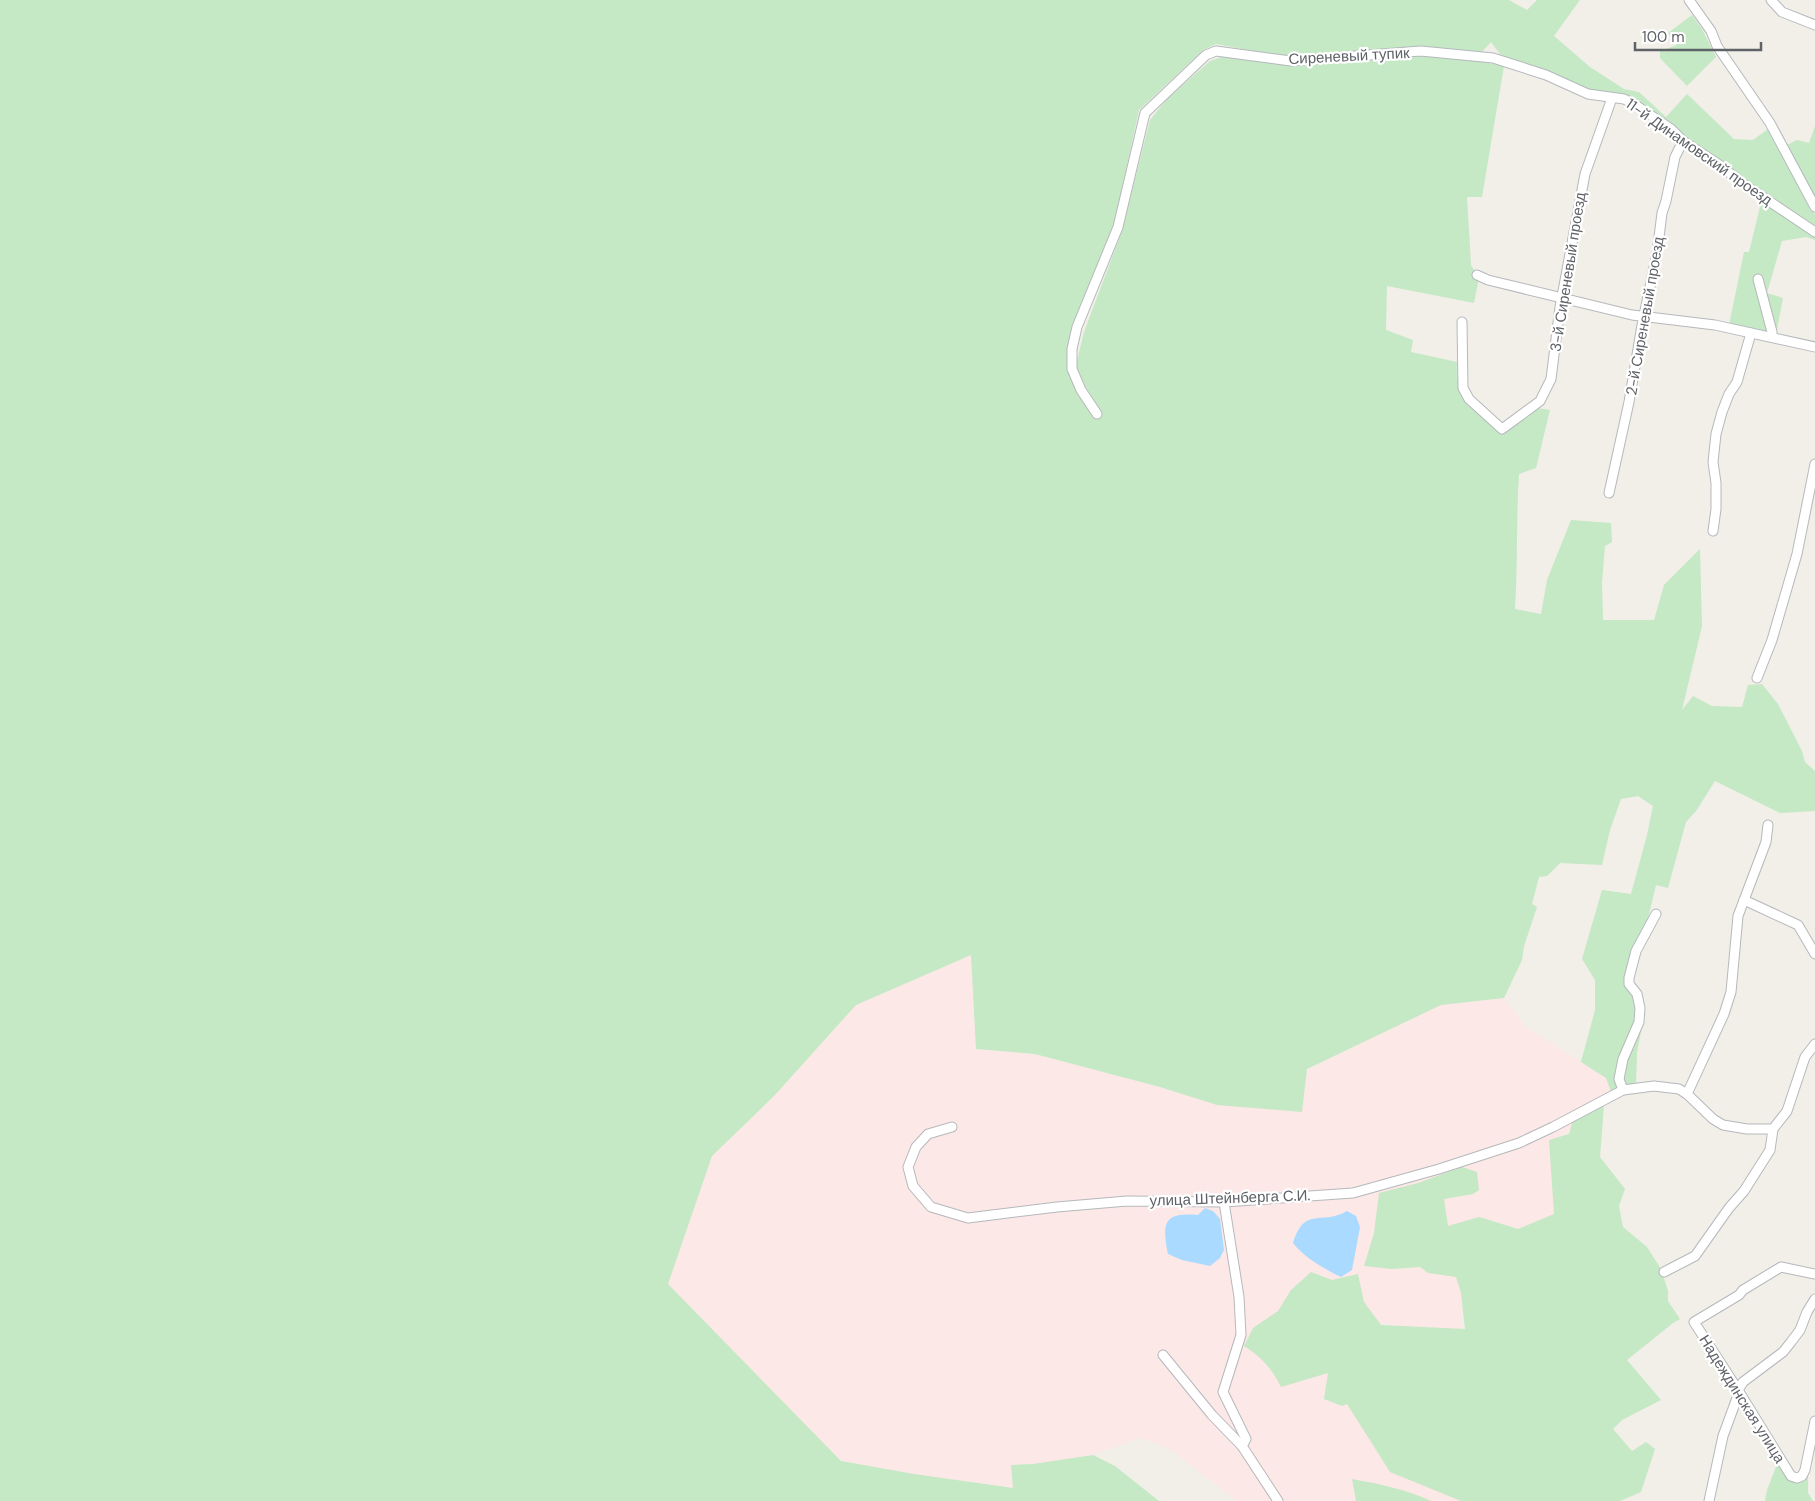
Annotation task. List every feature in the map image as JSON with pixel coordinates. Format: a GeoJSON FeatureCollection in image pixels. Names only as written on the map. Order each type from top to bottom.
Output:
{"type":"FeatureCollection","features":[{"type":"Feature","properties":{"kind":"street"},"geometry":{"type":"LineString","coordinates":[[1689,0],[1770,123],[1815,206]]}},
{"type":"Feature","properties":{"kind":"street"},"geometry":{"type":"LineString","coordinates":[[1771,0],[1782,12],[1815,25]]}},
{"type":"Feature","properties":{"kind":"street","name":"Сиреневый тупик"},"geometry":{"type":"LineString","coordinates":[[1097,414],[1081,390],[1072,369],[1072,349],[1077,327],[1118,227],[1145,113],[1206,55],[1216,51],[1291,61],[1421,51],[1493,58]]}},
{"type":"Feature","properties":{"kind":"street","name":"11-й Динамовский проезд"},"geometry":{"type":"LineString","coordinates":[[1493,58],[1546,75],[1588,94],[1624,99],[1634,104],[1671,129],[1742,183],[1815,232]]}},
{"type":"Feature","properties":{"kind":"street","name":"3-й Сиреневый проезд"},"geometry":{"type":"LineString","coordinates":[[1462,322],[1463,388],[1469,399],[1502,429],[1540,402],[1552,379],[1562,299],[1584,174],[1595,150],[1612,98]]}},
{"type":"Feature","properties":{"kind":"street","name":"2-й Сиреневый проезд"},"geometry":{"type":"LineString","coordinates":[[1608,493],[1630,402],[1657,253],[1662,213],[1675,157],[1683,140]]}},
{"type":"Feature","properties":{"kind":"street"},"geometry":{"type":"LineString","coordinates":[[1478,275],[1488,280],[1562,299],[1644,317],[1715,325],[1815,347]]}},
{"type":"Feature","properties":{"kind":"street"},"geometry":{"type":"LineString","coordinates":[[1758,279],[1772,337]]}},
{"type":"Feature","properties":{"kind":"street"},"geometry":{"type":"LineString","coordinates":[[1714,531],[1716,500],[1713,462],[1716,434],[1729,394],[1737,382],[1751,333]]}},
{"type":"Feature","properties":{"kind":"street"},"geometry":{"type":"LineString","coordinates":[[1757,678],[1772,640],[1797,554],[1815,464]]}},
{"type":"Feature","properties":{"kind":"street"},"geometry":{"type":"LineString","coordinates":[[1687,1094],[1724,1014],[1731,992],[1738,916],[1766,842],[1768,825]]}},
{"type":"Feature","properties":{"kind":"street"},"geometry":{"type":"LineString","coordinates":[[1744,900],[1798,925],[1815,954]]}},
{"type":"Feature","properties":{"kind":"street"},"geometry":{"type":"LineString","coordinates":[[1656,914],[1636,951],[1629,978],[1629,984],[1637,994],[1640,1008],[1638,1022],[1623,1059],[1619,1079],[1623,1090],[1654,1086],[1679,1089],[1687,1094],[1713,1119],[1723,1125],[1747,1129],[1773,1129]]}},
{"type":"Feature","properties":{"kind":"street"},"geometry":{"type":"LineString","coordinates":[[1664,1272],[1695,1256],[1761,1166],[1770,1150],[1773,1129],[1787,1111],[1805,1057],[1815,1044]]}},
{"type":"Feature","properties":{"kind":"street","name":"улица Штейнберга С.И."},"geometry":{"type":"LineString","coordinates":[[952,1127],[928,1134],[916,1147],[908,1167],[913,1186],[931,1207],[968,1218],[1127,1201],[1224,1202],[1353,1193],[1382,1186],[1519,1142],[1553,1127],[1623,1090]]}},
{"type":"Feature","properties":{"kind":"street"},"geometry":{"type":"LineString","coordinates":[[1224,1202],[1239,1297],[1242,1335],[1223,1392],[1246,1439],[1242,1446]]}},
{"type":"Feature","properties":{"kind":"street","name":"Надеждинская улица"},"geometry":{"type":"LineString","coordinates":[[1815,1274],[1781,1267],[1694,1322],[1791,1476],[1797,1478],[1802,1476],[1806,1470],[1815,1421]]}},
{"type":"Feature","properties":{"kind":"street"},"geometry":{"type":"LineString","coordinates":[[1709,1501],[1723,1436],[1737,1398],[1738,1390],[1743,1382],[1783,1352],[1800,1330],[1807,1312],[1815,1299]]}},
{"type":"Feature","properties":{"kind":"street"},"geometry":{"type":"LineString","coordinates":[[1164,1355],[1212,1415],[1242,1446],[1278,1501]]}},
{"type":"Feature","properties":{"kind":"shaded area"},"geometry":{"type":"Polygon","coordinates":[[[972,955],[976,1049],[1035,1054],[1160,1087],[1217,1105],[1307,1069],[1441,1005],[1504,998],[1525,1026],[1606,1078],[1611,1092],[1572,1131],[1556,1138],[1554,1221],[1465,1264],[1461,1329],[1409,1328],[1371,1321],[1311,1338],[1353,1414],[1398,1475],[1479,1501],[1237,1501],[1168,1448],[1141,1438],[1093,1455],[1033,1464],[1012,1465],[1013,1488],[914,1474],[841,1461],[668,1284],[712,1156],[774,1096],[856,1005],[972,955]]]}},
{"type":"Feature","properties":{"kind":"green space"},"geometry":{"type":"Polygon","coordinates":[[[0,0],[1509,0],[1527,10],[1537,0],[1580,0],[1554,36],[1590,67],[1624,89],[1639,92],[1666,117],[1687,94],[1734,139],[1753,140],[1768,129],[1815,215],[1815,228],[1744,180],[1637,103],[1590,91],[1516,62],[1500,54],[1491,42],[1481,53],[1290,58],[1216,44],[1203,50],[1139,110],[1114,225],[1075,325],[1069,371],[1077,393],[1094,416],[1100,410],[1086,387],[1076,365],[1084,332],[1122,231],[1150,120],[1168,98],[1210,61],[1225,56],[1291,66],[1422,56],[1467,59],[1504,66],[1482,197],[1467,197],[1471,265],[1479,278],[1474,303],[1387,286],[1386,330],[1413,340],[1411,352],[1457,362],[1459,384],[1466,399],[1471,406],[1494,426],[1504,424],[1530,407],[1550,410],[1536,468],[1519,474],[1515,609],[1541,614],[1547,580],[1571,520],[1611,523],[1612,542],[1605,546],[1602,582],[1603,620],[1654,620],[1664,585],[1700,549],[1702,626],[1682,710],[1693,696],[1712,706],[1742,707],[1748,685],[1762,684],[1778,704],[1802,751],[1805,762],[1815,771],[1815,811],[1780,813],[1715,781],[1696,811],[1686,822],[1668,888],[1656,885],[1633,981],[1645,1010],[1637,1053],[1636,1085],[1611,1092],[1606,1078],[1581,1062],[1595,1010],[1595,980],[1582,959],[1602,890],[1631,894],[1653,806],[1638,796],[1621,799],[1610,830],[1602,865],[1560,863],[1547,876],[1539,877],[1532,904],[1537,907],[1524,946],[1522,960],[1504,998],[1441,1005],[1307,1069],[1302,1112],[1217,1105],[1160,1087],[1035,1054],[976,1049],[971,955],[856,1005],[774,1096],[712,1156],[668,1284],[841,1461],[914,1474],[1013,1488],[1011,1465],[1033,1464],[1093,1455],[1115,1466],[1159,1501],[0,1501],[0,0]]]}},
{"type":"Feature","properties":{"kind":"green space"},"geometry":{"type":"Polygon","coordinates":[[[1692,15],[1702,29],[1716,57],[1687,86],[1660,58],[1660,51],[1677,45],[1668,33],[1692,15]]]}},
{"type":"Feature","properties":{"kind":"green space"},"geometry":{"type":"Polygon","coordinates":[[[1815,126],[1815,197],[1787,145],[1797,140],[1809,143],[1815,126]]]}},
{"type":"Feature","properties":{"kind":"green space"},"geometry":{"type":"Polygon","coordinates":[[[1763,200],[1815,235],[1815,240],[1806,237],[1782,241],[1767,293],[1783,298],[1776,335],[1729,325],[1744,252],[1749,252],[1763,200]]]}},
{"type":"Feature","properties":{"kind":"green space"},"geometry":{"type":"Polygon","coordinates":[[[1604,1105],[1600,1157],[1625,1189],[1619,1206],[1623,1227],[1647,1247],[1661,1269],[1668,1291],[1668,1301],[1680,1319],[1627,1360],[1661,1400],[1622,1420],[1613,1429],[1632,1451],[1646,1442],[1655,1449],[1641,1492],[1620,1501],[1461,1501],[1390,1472],[1347,1404],[1342,1406],[1324,1399],[1328,1373],[1281,1387],[1266,1364],[1244,1346],[1253,1328],[1278,1311],[1291,1290],[1311,1272],[1332,1280],[1358,1274],[1364,1302],[1381,1325],[1465,1329],[1461,1293],[1456,1277],[1428,1273],[1420,1267],[1392,1269],[1364,1266],[1374,1233],[1379,1193],[1418,1183],[1462,1167],[1477,1172],[1479,1190],[1473,1194],[1444,1199],[1448,1226],[1479,1217],[1518,1229],[1554,1214],[1549,1140],[1569,1134],[1573,1119],[1604,1105]]]}},
{"type":"Feature","properties":{"kind":"green space"},"geometry":{"type":"Polygon","coordinates":[[[1777,1464],[1791,1479],[1808,1473],[1808,1493],[1813,1501],[1765,1501],[1777,1464]]]}},
{"type":"Feature","properties":{"kind":"green space"},"geometry":{"type":"Polygon","coordinates":[[[1352,1479],[1402,1490],[1431,1501],[1356,1501],[1352,1479]]]}},
{"type":"Feature","properties":{"kind":"water"},"geometry":{"type":"Polygon","coordinates":[[[1205,1208],[1213,1211],[1220,1219],[1224,1250],[1220,1258],[1210,1266],[1182,1260],[1168,1254],[1165,1234],[1168,1222],[1178,1215],[1198,1215],[1205,1208]]]}},
{"type":"Feature","properties":{"kind":"water"},"geometry":{"type":"Polygon","coordinates":[[[1347,1211],[1356,1216],[1360,1227],[1352,1270],[1341,1277],[1315,1262],[1293,1243],[1298,1231],[1309,1220],[1330,1217],[1347,1211]]]}}]}
